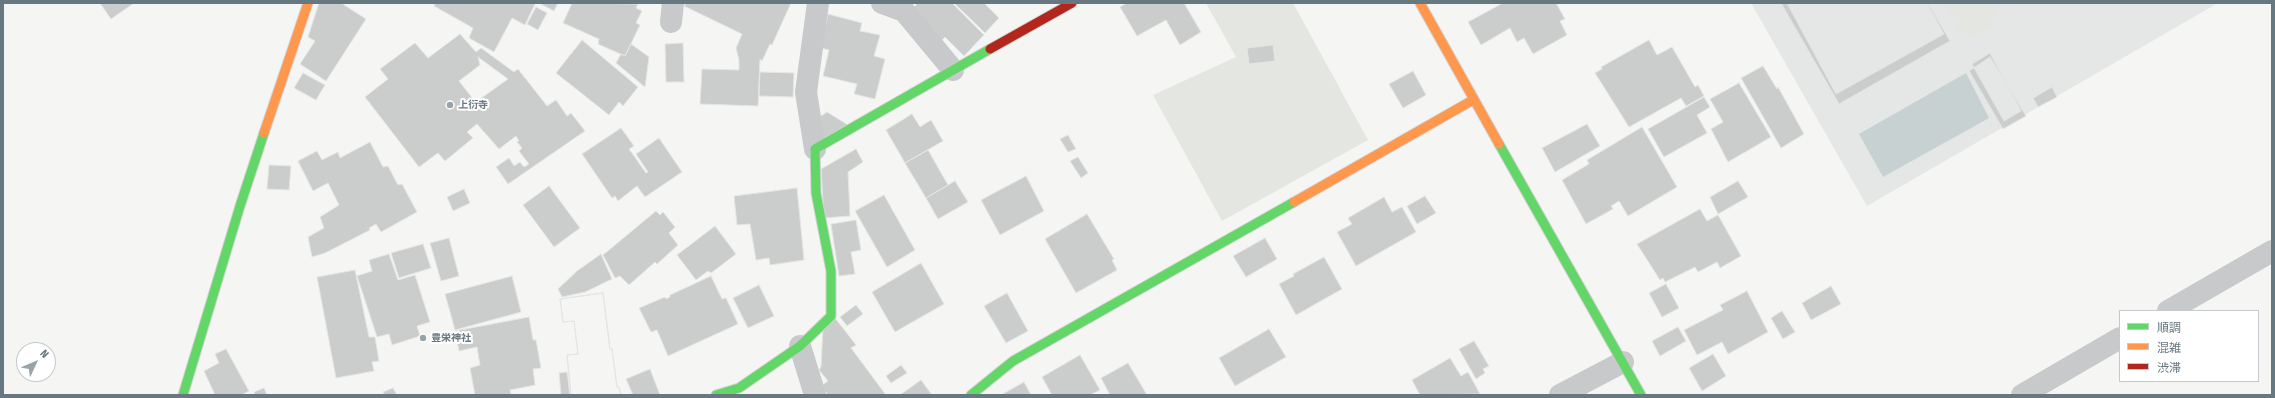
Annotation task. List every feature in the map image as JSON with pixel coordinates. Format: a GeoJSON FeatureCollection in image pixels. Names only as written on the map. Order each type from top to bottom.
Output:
{"type":"FeatureCollection","features":[{"type":"Feature","properties":{"kind":"street"},"geometry":{"type":"LineString","coordinates":[[183,395],[240,206],[308,3]]}},
{"type":"Feature","properties":{"kind":"street"},"geometry":{"type":"LineString","coordinates":[[716,395],[739,388],[800,346],[831,316],[831,271],[816,193],[815,149],[806,92],[818,3]]}},
{"type":"Feature","properties":{"kind":"street"},"geometry":{"type":"LineString","coordinates":[[882,3],[907,7],[953,70]]}},
{"type":"Feature","properties":{"kind":"street"},"geometry":{"type":"LineString","coordinates":[[815,149],[1072,3]]}},
{"type":"Feature","properties":{"kind":"street"},"geometry":{"type":"LineString","coordinates":[[1420,3],[1473,100],[1641,395]]}},
{"type":"Feature","properties":{"kind":"street"},"geometry":{"type":"LineString","coordinates":[[971,395],[1013,361],[1473,100]]}},
{"type":"Feature","properties":{"kind":"street"},"geometry":{"type":"LineString","coordinates":[[2170,310],[2272,251]]}},
{"type":"Feature","properties":{"kind":"street"},"geometry":{"type":"LineString","coordinates":[[2022,395],[2119,339]]}},
{"type":"Feature","properties":{"kind":"street"},"geometry":{"type":"LineString","coordinates":[[800,346],[815,395]]}},
{"type":"Feature","properties":{"kind":"street"},"geometry":{"type":"LineString","coordinates":[[1560,395],[1623,362]]}},
{"type":"Feature","properties":{"kind":"shaded area"},"geometry":{"type":"Polygon","coordinates":[[[1206,3],[1293,3],[1368,140],[1222,221],[1153,95],[1236,57],[1206,3]]]}},
{"type":"Feature","properties":{"kind":"shaded area"},"geometry":{"type":"Polygon","coordinates":[[[1751,3],[2218,3],[1867,206],[1751,3]]]}},
{"type":"Feature","properties":{"kind":"shaded area"},"geometry":{"type":"Polygon","coordinates":[[[1944,3],[1998,3],[1994,10],[1992,27],[1965,40],[1944,3]]]}},
{"type":"Feature","properties":{"kind":"shaded area"},"geometry":{"type":"Polygon","coordinates":[[[1966,73],[1989,118],[1883,177],[1859,134],[1966,73]]]}},
{"type":"Feature","properties":{"kind":"building"},"geometry":{"type":"Polygon","coordinates":[[[100,3],[134,3],[111,19],[100,3]]]}},
{"type":"Feature","properties":{"kind":"building"},"geometry":{"type":"Polygon","coordinates":[[[319,3],[341,3],[366,19],[326,81],[300,64],[315,41],[308,37],[319,3]]]}},
{"type":"Feature","properties":{"kind":"building"},"geometry":{"type":"Polygon","coordinates":[[[435,3],[535,4],[525,25],[512,18],[494,52],[469,38],[473,28],[434,6],[435,3]]]}},
{"type":"Feature","properties":{"kind":"building"},"geometry":{"type":"Polygon","coordinates":[[[539,3],[558,3],[554,11],[539,3]]]}},
{"type":"Feature","properties":{"kind":"building"},"geometry":{"type":"Polygon","coordinates":[[[572,3],[638,4],[636,8],[642,11],[636,23],[640,25],[625,56],[598,44],[599,39],[563,23],[572,3]]]}},
{"type":"Feature","properties":{"kind":"building"},"geometry":{"type":"Polygon","coordinates":[[[686,3],[791,3],[772,45],[770,44],[762,61],[760,59],[758,106],[700,104],[702,69],[739,70],[739,60],[736,48],[742,34],[684,6],[686,3]]]}},
{"type":"Feature","properties":{"kind":"building"},"geometry":{"type":"Polygon","coordinates":[[[918,3],[952,3],[984,35],[964,56],[945,37],[937,45],[906,15],[918,3]]]}},
{"type":"Feature","properties":{"kind":"building"},"geometry":{"type":"Polygon","coordinates":[[[954,3],[984,3],[999,18],[985,33],[954,3]]]}},
{"type":"Feature","properties":{"kind":"building"},"geometry":{"type":"Polygon","coordinates":[[[1127,3],[1184,3],[1201,32],[1180,45],[1166,20],[1137,36],[1120,7],[1127,3]]]}},
{"type":"Feature","properties":{"kind":"building"},"geometry":{"type":"Polygon","coordinates":[[[1503,3],[1556,3],[1565,19],[1560,21],[1567,35],[1533,54],[1524,38],[1517,42],[1510,28],[1481,45],[1468,22],[1503,3]]]}},
{"type":"Feature","properties":{"kind":"building"},"geometry":{"type":"Polygon","coordinates":[[[1781,3],[1928,3],[1950,41],[1839,104],[1781,3]]]}},
{"type":"Feature","properties":{"kind":"building"},"geometry":{"type":"Polygon","coordinates":[[[1787,3],[1927,3],[1944,34],[1836,94],[1787,3]]]}},
{"type":"Feature","properties":{"kind":"building"},"geometry":{"type":"Polygon","coordinates":[[[536,7],[547,13],[538,30],[527,24],[536,7]]]}},
{"type":"Feature","properties":{"kind":"building"},"geometry":{"type":"Polygon","coordinates":[[[828,14],[862,23],[860,31],[880,35],[874,56],[885,59],[875,99],[854,94],[857,84],[823,76],[829,50],[821,48],[828,14]]]}},
{"type":"Feature","properties":{"kind":"building"},"geometry":{"type":"Polygon","coordinates":[[[460,34],[476,52],[481,48],[514,72],[518,69],[547,106],[556,100],[567,116],[571,113],[585,131],[508,184],[496,167],[509,158],[514,166],[520,162],[524,167],[529,164],[519,151],[522,148],[517,142],[519,141],[516,136],[499,149],[477,124],[467,132],[473,138],[445,161],[438,153],[419,167],[365,97],[388,79],[380,69],[415,43],[428,58],[460,34]],[[478,57],[480,65],[459,81],[480,108],[485,105],[480,99],[508,79],[478,57]]]}},
{"type":"Feature","properties":{"kind":"building"},"geometry":{"type":"Polygon","coordinates":[[[582,40],[638,87],[623,106],[619,102],[609,115],[556,73],[582,40]]]}},
{"type":"Feature","properties":{"kind":"building"},"geometry":{"type":"Polygon","coordinates":[[[1649,40],[1657,55],[1672,47],[1695,87],[1698,85],[1704,96],[1686,106],[1681,98],[1629,127],[1595,73],[1602,69],[1601,67],[1649,40]]]}},
{"type":"Feature","properties":{"kind":"building"},"geometry":{"type":"Polygon","coordinates":[[[683,43],[684,82],[666,82],[665,44],[683,43]]]}},
{"type":"Feature","properties":{"kind":"building"},"geometry":{"type":"Polygon","coordinates":[[[631,44],[649,57],[645,87],[616,63],[621,54],[625,56],[631,44]]]}},
{"type":"Feature","properties":{"kind":"building"},"geometry":{"type":"Polygon","coordinates":[[[1273,45],[1275,61],[1249,64],[1247,48],[1273,45]]]}},
{"type":"Feature","properties":{"kind":"building"},"geometry":{"type":"Polygon","coordinates":[[[1990,53],[2021,111],[2004,121],[1972,64],[1990,53]]]}},
{"type":"Feature","properties":{"kind":"building"},"geometry":{"type":"Polygon","coordinates":[[[1990,57],[2026,116],[2003,129],[1969,71],[1990,57]]]}},
{"type":"Feature","properties":{"kind":"building"},"geometry":{"type":"Polygon","coordinates":[[[1763,66],[1777,89],[1778,87],[1804,134],[1781,148],[1741,78],[1763,66]]]}},
{"type":"Feature","properties":{"kind":"building"},"geometry":{"type":"Polygon","coordinates":[[[1413,71],[1426,95],[1403,108],[1389,84],[1413,71]]]}},
{"type":"Feature","properties":{"kind":"building"},"geometry":{"type":"Polygon","coordinates":[[[760,72],[794,73],[793,97],[759,96],[760,72]]]}},
{"type":"Feature","properties":{"kind":"building"},"geometry":{"type":"Polygon","coordinates":[[[303,73],[325,85],[316,100],[294,88],[303,73]]]}},
{"type":"Feature","properties":{"kind":"building"},"geometry":{"type":"Polygon","coordinates":[[[1739,83],[1771,137],[1728,162],[1711,129],[1723,122],[1710,99],[1739,83]]]}},
{"type":"Feature","properties":{"kind":"building"},"geometry":{"type":"Polygon","coordinates":[[[2052,87],[2057,97],[2038,107],[2033,98],[2052,87]]]}},
{"type":"Feature","properties":{"kind":"building"},"geometry":{"type":"Polygon","coordinates":[[[1704,97],[1710,107],[1697,115],[1707,133],[1664,157],[1648,129],[1704,97]]]}},
{"type":"Feature","properties":{"kind":"building"},"geometry":{"type":"Polygon","coordinates":[[[827,112],[848,125],[824,139],[815,120],[827,112]]]}},
{"type":"Feature","properties":{"kind":"building"},"geometry":{"type":"Polygon","coordinates":[[[912,114],[920,127],[931,120],[943,141],[905,163],[886,130],[912,114]]]}},
{"type":"Feature","properties":{"kind":"building"},"geometry":{"type":"Polygon","coordinates":[[[1587,124],[1600,146],[1555,172],[1542,148],[1587,124]]]}},
{"type":"Feature","properties":{"kind":"building"},"geometry":{"type":"Polygon","coordinates":[[[1642,127],[1677,187],[1628,216],[1619,201],[1611,206],[1613,209],[1586,224],[1562,180],[1589,164],[1587,160],[1642,127]]]}},
{"type":"Feature","properties":{"kind":"building"},"geometry":{"type":"Polygon","coordinates":[[[621,128],[634,146],[629,149],[646,173],[648,172],[636,154],[659,138],[682,172],[645,197],[637,186],[618,201],[615,196],[612,198],[582,154],[621,128]]]}},
{"type":"Feature","properties":{"kind":"building"},"geometry":{"type":"Polygon","coordinates":[[[1068,135],[1076,149],[1068,152],[1060,139],[1068,135]]]}},
{"type":"Feature","properties":{"kind":"building"},"geometry":{"type":"Polygon","coordinates":[[[370,142],[383,167],[388,166],[398,185],[402,184],[417,212],[381,232],[376,224],[369,228],[370,230],[325,253],[312,257],[308,237],[324,228],[320,217],[339,205],[328,183],[313,191],[298,161],[317,151],[322,160],[338,152],[340,158],[370,142]]]}},
{"type":"Feature","properties":{"kind":"building"},"geometry":{"type":"Polygon","coordinates":[[[856,149],[863,162],[848,172],[850,216],[824,218],[821,169],[856,149]]]}},
{"type":"Feature","properties":{"kind":"building"},"geometry":{"type":"Polygon","coordinates":[[[928,150],[948,185],[926,198],[905,163],[928,150]]]}},
{"type":"Feature","properties":{"kind":"building"},"geometry":{"type":"Polygon","coordinates":[[[1078,157],[1088,173],[1081,178],[1070,161],[1078,157]]]}},
{"type":"Feature","properties":{"kind":"building"},"geometry":{"type":"Polygon","coordinates":[[[269,165],[291,166],[289,190],[267,189],[269,165]]]}},
{"type":"Feature","properties":{"kind":"building"},"geometry":{"type":"Polygon","coordinates":[[[1026,176],[1044,211],[1000,235],[981,200],[1026,176]]]}},
{"type":"Feature","properties":{"kind":"building"},"geometry":{"type":"Polygon","coordinates":[[[955,181],[968,202],[938,219],[926,198],[955,181]]]}},
{"type":"Feature","properties":{"kind":"building"},"geometry":{"type":"Polygon","coordinates":[[[1738,181],[1748,197],[1718,214],[1710,197],[1738,181]]]}},
{"type":"Feature","properties":{"kind":"building"},"geometry":{"type":"Polygon","coordinates":[[[549,186],[580,228],[554,247],[523,205],[549,186]]]}},
{"type":"Feature","properties":{"kind":"building"},"geometry":{"type":"Polygon","coordinates":[[[797,188],[804,260],[770,265],[769,258],[756,260],[750,224],[737,225],[734,196],[797,188]]]}},
{"type":"Feature","properties":{"kind":"building"},"geometry":{"type":"Polygon","coordinates":[[[464,189],[470,203],[453,211],[447,197],[464,189]]]}},
{"type":"Feature","properties":{"kind":"building"},"geometry":{"type":"Polygon","coordinates":[[[884,195],[915,250],[887,267],[855,211],[884,195]]]}},
{"type":"Feature","properties":{"kind":"building"},"geometry":{"type":"Polygon","coordinates":[[[1425,196],[1436,213],[1417,224],[1407,206],[1425,196]]]}},
{"type":"Feature","properties":{"kind":"building"},"geometry":{"type":"Polygon","coordinates":[[[1384,197],[1392,212],[1402,207],[1416,232],[1356,266],[1337,232],[1352,224],[1348,218],[1384,197]]]}},
{"type":"Feature","properties":{"kind":"building"},"geometry":{"type":"Polygon","coordinates":[[[1700,209],[1707,221],[1718,215],[1741,256],[1720,268],[1717,262],[1698,272],[1695,267],[1665,282],[1663,278],[1660,280],[1637,244],[1700,209]]]}},
{"type":"Feature","properties":{"kind":"building"},"geometry":{"type":"Polygon","coordinates":[[[656,211],[660,215],[663,212],[675,227],[669,233],[678,245],[657,264],[655,262],[629,285],[620,276],[615,278],[603,255],[656,211]]]}},
{"type":"Feature","properties":{"kind":"building"},"geometry":{"type":"Polygon","coordinates":[[[1087,214],[1114,259],[1112,260],[1117,270],[1076,293],[1045,239],[1087,214]]]}},
{"type":"Feature","properties":{"kind":"building"},"geometry":{"type":"Polygon","coordinates":[[[856,220],[861,250],[851,252],[855,274],[839,276],[831,224],[856,220]]]}},
{"type":"Feature","properties":{"kind":"building"},"geometry":{"type":"Polygon","coordinates":[[[715,226],[736,254],[711,273],[708,271],[696,280],[677,255],[715,226]]]}},
{"type":"Feature","properties":{"kind":"building"},"geometry":{"type":"Polygon","coordinates":[[[449,238],[459,276],[441,281],[430,243],[449,238]]]}},
{"type":"Feature","properties":{"kind":"building"},"geometry":{"type":"Polygon","coordinates":[[[1265,238],[1277,259],[1246,277],[1233,256],[1265,238]]]}},
{"type":"Feature","properties":{"kind":"building"},"geometry":{"type":"Polygon","coordinates":[[[423,244],[431,268],[399,278],[391,253],[423,244]]]}},
{"type":"Feature","properties":{"kind":"building"},"geometry":{"type":"Polygon","coordinates":[[[389,254],[398,280],[415,275],[430,322],[417,326],[420,336],[392,345],[389,334],[377,337],[357,276],[372,271],[369,260],[389,254]]]}},
{"type":"Feature","properties":{"kind":"building"},"geometry":{"type":"Polygon","coordinates":[[[601,254],[612,279],[585,292],[562,297],[558,289],[577,271],[601,254]]]}},
{"type":"Feature","properties":{"kind":"building"},"geometry":{"type":"Polygon","coordinates":[[[1324,257],[1342,289],[1296,315],[1279,284],[1294,276],[1293,274],[1324,257]]]}},
{"type":"Feature","properties":{"kind":"building"},"geometry":{"type":"Polygon","coordinates":[[[921,263],[944,304],[895,332],[872,292],[921,263]]]}},
{"type":"Feature","properties":{"kind":"building"},"geometry":{"type":"Polygon","coordinates":[[[355,270],[369,337],[375,337],[379,361],[372,362],[374,371],[336,378],[317,277],[355,270]]]}},
{"type":"Feature","properties":{"kind":"building"},"geometry":{"type":"Polygon","coordinates":[[[512,276],[521,312],[455,330],[445,294],[512,276]]]}},
{"type":"Feature","properties":{"kind":"building"},"geometry":{"type":"Polygon","coordinates":[[[711,276],[722,299],[726,298],[738,324],[668,356],[657,330],[651,332],[639,308],[665,297],[666,299],[670,297],[670,295],[711,276]]]}},
{"type":"Feature","properties":{"kind":"building"},"geometry":{"type":"Polygon","coordinates":[[[1666,284],[1679,308],[1662,317],[1649,293],[1666,284]]]}},
{"type":"Feature","properties":{"kind":"building"},"geometry":{"type":"Polygon","coordinates":[[[759,285],[774,316],[748,328],[733,298],[759,285]]]}},
{"type":"Feature","properties":{"kind":"building"},"geometry":{"type":"Polygon","coordinates":[[[1831,286],[1841,304],[1811,320],[1802,303],[1831,286]]]}},
{"type":"Feature","properties":{"kind":"building"},"geometry":{"type":"Polygon","coordinates":[[[1747,291],[1768,332],[1728,354],[1722,342],[1697,355],[1684,330],[1723,310],[1720,305],[1747,291]]]}},
{"type":"Feature","properties":{"kind":"building"},"geometry":{"type":"Polygon","coordinates":[[[603,293],[610,349],[612,349],[617,387],[619,387],[621,395],[571,395],[567,355],[578,354],[574,321],[563,322],[560,299],[603,293]]]}},
{"type":"Feature","properties":{"kind":"building"},"geometry":{"type":"Polygon","coordinates":[[[603,293],[610,349],[612,349],[617,387],[619,387],[621,395],[571,395],[567,355],[578,354],[574,321],[563,322],[560,299],[603,293]]]}},
{"type":"Feature","properties":{"kind":"building"},"geometry":{"type":"Polygon","coordinates":[[[1007,293],[1028,331],[1006,343],[984,306],[1007,293]]]}},
{"type":"Feature","properties":{"kind":"building"},"geometry":{"type":"Polygon","coordinates":[[[856,305],[863,314],[847,326],[840,317],[856,305]]]}},
{"type":"Feature","properties":{"kind":"building"},"geometry":{"type":"Polygon","coordinates":[[[1782,311],[1795,332],[1783,339],[1771,318],[1782,311]]]}},
{"type":"Feature","properties":{"kind":"building"},"geometry":{"type":"Polygon","coordinates":[[[529,317],[533,340],[536,340],[541,368],[533,369],[535,385],[510,390],[511,395],[475,395],[470,368],[480,365],[477,347],[459,351],[455,331],[529,317]]]}},
{"type":"Feature","properties":{"kind":"building"},"geometry":{"type":"Polygon","coordinates":[[[835,318],[856,345],[851,348],[886,395],[828,395],[821,386],[828,381],[819,370],[821,367],[823,327],[835,318]]]}},
{"type":"Feature","properties":{"kind":"building"},"geometry":{"type":"Polygon","coordinates":[[[1678,327],[1686,341],[1660,356],[1652,341],[1678,327]]]}},
{"type":"Feature","properties":{"kind":"building"},"geometry":{"type":"Polygon","coordinates":[[[1269,329],[1286,357],[1235,386],[1219,358],[1269,329]]]}},
{"type":"Feature","properties":{"kind":"building"},"geometry":{"type":"Polygon","coordinates":[[[1474,341],[1489,366],[1483,369],[1485,373],[1476,379],[1459,349],[1474,341]]]}},
{"type":"Feature","properties":{"kind":"building"},"geometry":{"type":"Polygon","coordinates":[[[226,349],[249,391],[241,395],[215,395],[204,371],[219,363],[215,354],[226,349]]]}},
{"type":"Feature","properties":{"kind":"building"},"geometry":{"type":"Polygon","coordinates":[[[1713,354],[1726,376],[1702,391],[1689,368],[1713,354]]]}},
{"type":"Feature","properties":{"kind":"building"},"geometry":{"type":"Polygon","coordinates":[[[1080,355],[1100,390],[1090,395],[1052,395],[1042,377],[1080,355]]]}},
{"type":"Feature","properties":{"kind":"building"},"geometry":{"type":"Polygon","coordinates":[[[1450,358],[1461,376],[1468,372],[1480,394],[1420,395],[1412,380],[1450,358]]]}},
{"type":"Feature","properties":{"kind":"building"},"geometry":{"type":"Polygon","coordinates":[[[1128,363],[1147,395],[1110,395],[1101,378],[1128,363]]]}},
{"type":"Feature","properties":{"kind":"building"},"geometry":{"type":"Polygon","coordinates":[[[901,365],[907,373],[891,383],[886,376],[901,365]]]}},
{"type":"Feature","properties":{"kind":"building"},"geometry":{"type":"Polygon","coordinates":[[[650,369],[660,395],[633,395],[626,379],[650,369]]]}},
{"type":"Feature","properties":{"kind":"building"},"geometry":{"type":"Polygon","coordinates":[[[567,372],[570,395],[561,395],[559,373],[567,372]]]}},
{"type":"Feature","properties":{"kind":"building"},"geometry":{"type":"Polygon","coordinates":[[[921,380],[932,395],[900,395],[921,380]]]}},
{"type":"Feature","properties":{"kind":"building"},"geometry":{"type":"Polygon","coordinates":[[[1024,382],[1031,395],[1001,395],[1024,382]]]}},
{"type":"Feature","properties":{"kind":"building"},"geometry":{"type":"Polygon","coordinates":[[[264,388],[267,395],[255,395],[254,392],[264,388]]]}},
{"type":"Feature","properties":{"kind":"building"},"geometry":{"type":"Polygon","coordinates":[[[393,388],[397,395],[385,395],[383,392],[393,388]]]}},
{"type":"Feature","properties":{"kind":"traffic: fast"},"geometry":{"type":"LineString","coordinates":[[716,395],[739,388],[800,346],[831,316],[831,271],[816,193],[815,149],[990,49]]}},
{"type":"Feature","properties":{"kind":"traffic: fast"},"geometry":{"type":"LineString","coordinates":[[183,395],[240,206],[264,133]]}},
{"type":"Feature","properties":{"kind":"traffic: fast"},"geometry":{"type":"LineString","coordinates":[[1499,144],[1641,395]]}},
{"type":"Feature","properties":{"kind":"traffic: fast"},"geometry":{"type":"LineString","coordinates":[[971,395],[1013,361],[1294,202]]}},
{"type":"Feature","properties":{"kind":"traffic: slow"},"geometry":{"type":"LineString","coordinates":[[264,133],[308,3]]}},
{"type":"Feature","properties":{"kind":"traffic: slow"},"geometry":{"type":"LineString","coordinates":[[1420,3],[1499,144]]}},
{"type":"Feature","properties":{"kind":"traffic: slow"},"geometry":{"type":"LineString","coordinates":[[1294,202],[1473,100]]}},
{"type":"Feature","properties":{"kind":"traffic: jam"},"geometry":{"type":"LineString","coordinates":[[990,49],[1072,3]]}},
{"type":"Feature","properties":{"kind":"place","name":"上衍寺"},"geometry":{"type":"Point","coordinates":[450,105]}},
{"type":"Feature","properties":{"kind":"place","name":"豊栄神社"},"geometry":{"type":"Point","coordinates":[423,338]}}]}
